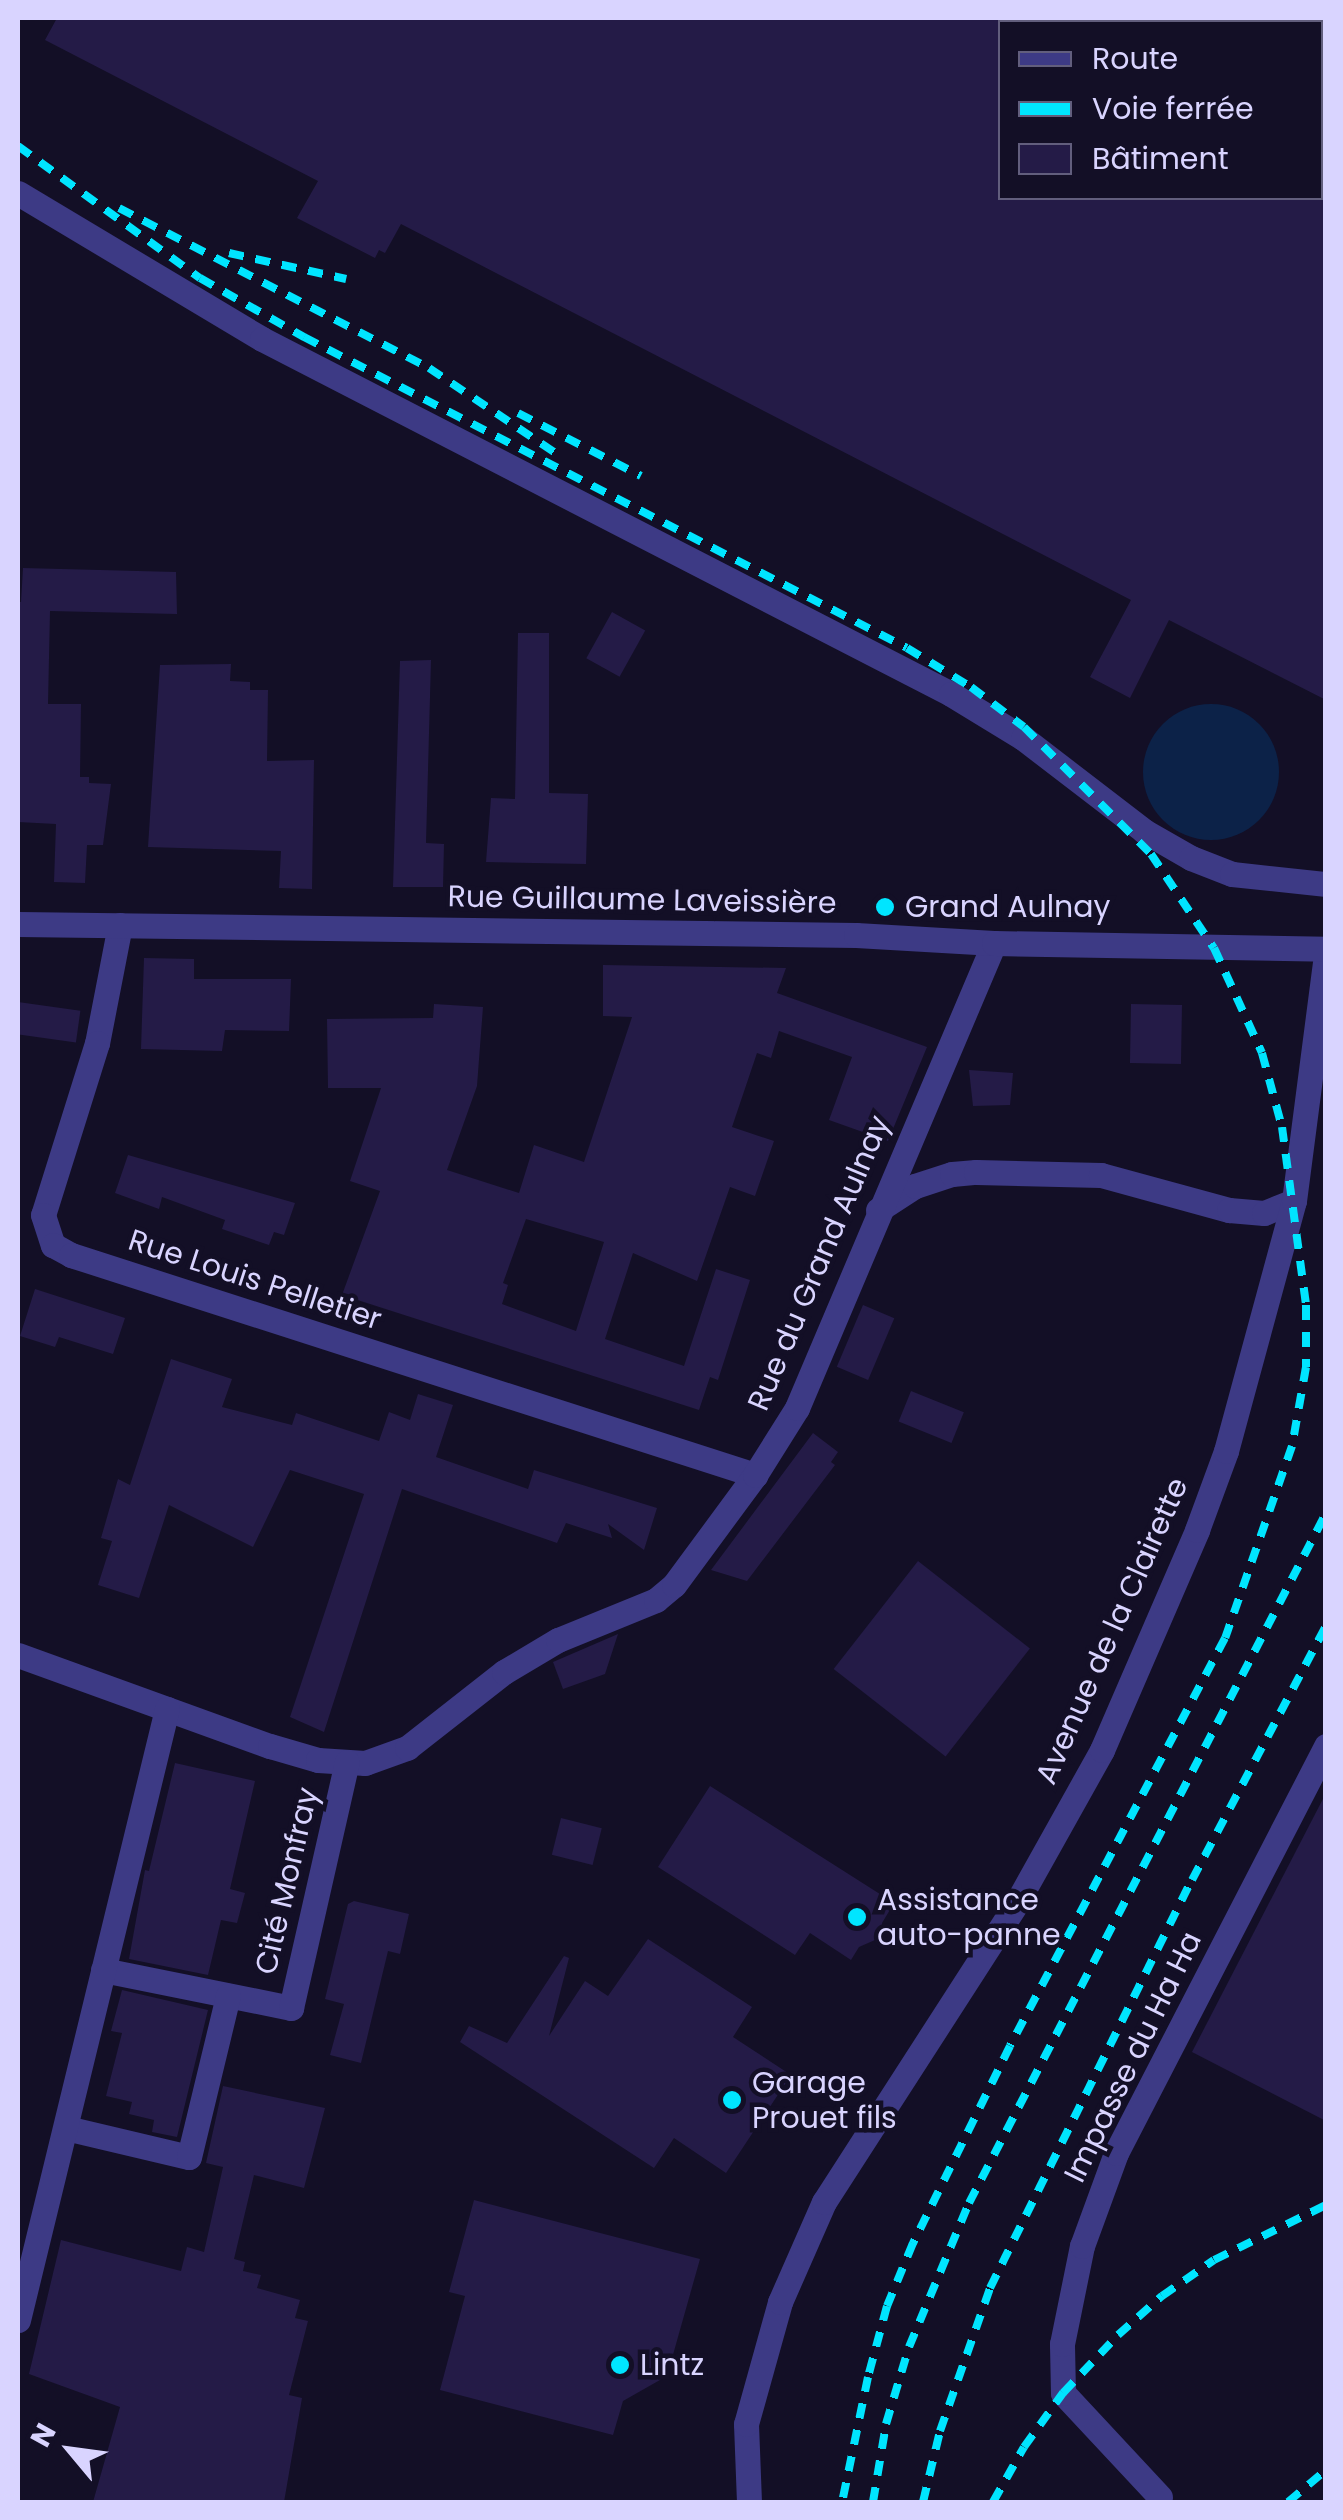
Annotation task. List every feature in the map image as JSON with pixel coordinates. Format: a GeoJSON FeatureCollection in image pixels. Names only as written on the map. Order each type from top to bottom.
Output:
{"type":"FeatureCollection","features":[{"type":"Feature","properties":{"kind":"street"},"geometry":{"type":"LineString","coordinates":[[18,193],[262,339],[951,694],[1022,738],[1144,831],[1191,858],[1232,874],[1326,884]]}},
{"type":"Feature","properties":{"kind":"street","name":"Rue Guillaume Laveissière"},"geometry":{"type":"LineString","coordinates":[[18,924],[856,934],[1326,952]]}},
{"type":"Feature","properties":{"kind":"street","name":"Rue Louis Pelletier"},"geometry":{"type":"LineString","coordinates":[[120,925],[96,1043],[43,1215],[53,1244],[71,1256],[756,1475]]}},
{"type":"Feature","properties":{"kind":"street","name":"Rue du Grand Aulnay"},"geometry":{"type":"LineString","coordinates":[[18,1655],[270,1746],[318,1760],[365,1764],[408,1748],[504,1672],[558,1640],[656,1600],[674,1585],[756,1475],[797,1408],[994,942]]}},
{"type":"Feature","properties":{"kind":"street","name":"Avenue de la Clairette"},"geometry":{"type":"LineString","coordinates":[[750,2502],[746,2424],[780,2302],[824,2202],[1016,1904],[1102,1750],[1226,1451],[1294,1202],[1326,952]]}},
{"type":"Feature","properties":{"kind":"street"},"geometry":{"type":"LineString","coordinates":[[878,1210],[915,1186],[952,1174],[976,1172],[1100,1175],[1229,1210],[1264,1214],[1294,1202]]}},
{"type":"Feature","properties":{"kind":"street"},"geometry":{"type":"LineString","coordinates":[[18,2320],[167,1709]]}},
{"type":"Feature","properties":{"kind":"street","name":"Impasse du Ha Ha"},"geometry":{"type":"LineString","coordinates":[[1160,2497],[1063,2393],[1062,2344],[1082,2246],[1116,2153],[1326,1746]]}},
{"type":"Feature","properties":{"kind":"street","name":"Cité Monfray"},"geometry":{"type":"LineString","coordinates":[[103,1970],[292,2008],[347,1762]]}},
{"type":"Feature","properties":{"kind":"street","name":"Cité Monfray"},"geometry":{"type":"LineString","coordinates":[[66,2128],[190,2157],[228,1996]]}},
{"type":"Feature","properties":{"kind":"water"},"geometry":{"type":"Polygon","coordinates":[[[1211,704],[1237,709],[1259,724],[1274,746],[1279,772],[1274,798],[1259,820],[1237,835],[1211,840],[1185,835],[1163,820],[1148,798],[1143,772],[1148,746],[1163,724],[1185,709],[1211,704]]]}},
{"type":"Feature","properties":{"kind":"building"},"geometry":{"type":"Polygon","coordinates":[[[57,18],[1000,18],[998,200],[1326,198],[1326,700],[1169,620],[1130,698],[1090,677],[1131,600],[401,224],[385,253],[379,250],[375,258],[297,218],[318,181],[45,40],[57,18]]]}},
{"type":"Feature","properties":{"kind":"building"},"geometry":{"type":"Polygon","coordinates":[[[23,568],[176,572],[177,614],[50,611],[48,704],[81,704],[80,777],[89,777],[89,783],[111,784],[103,845],[87,845],[85,883],[54,882],[56,824],[18,822],[18,602],[23,568]]]}},
{"type":"Feature","properties":{"kind":"building"},"geometry":{"type":"Polygon","coordinates":[[[612,612],[645,630],[620,677],[586,658],[612,612]]]}},
{"type":"Feature","properties":{"kind":"building"},"geometry":{"type":"Polygon","coordinates":[[[518,633],[549,633],[549,793],[588,794],[586,864],[486,862],[491,798],[515,799],[518,633]]]}},
{"type":"Feature","properties":{"kind":"building"},"geometry":{"type":"Polygon","coordinates":[[[431,660],[426,843],[444,844],[443,887],[393,887],[400,661],[431,660]]]}},
{"type":"Feature","properties":{"kind":"building"},"geometry":{"type":"Polygon","coordinates":[[[231,664],[230,681],[250,682],[250,690],[268,690],[267,761],[314,760],[312,889],[279,888],[281,851],[148,847],[160,665],[231,664]]]}},
{"type":"Feature","properties":{"kind":"building"},"geometry":{"type":"Polygon","coordinates":[[[144,958],[194,959],[194,979],[291,979],[289,1031],[225,1030],[222,1051],[141,1049],[144,958]]]}},
{"type":"Feature","properties":{"kind":"building"},"geometry":{"type":"Polygon","coordinates":[[[603,965],[786,968],[777,993],[927,1047],[888,1141],[829,1120],[852,1057],[779,1031],[771,1058],[757,1053],[732,1127],[774,1141],[755,1196],[730,1187],[697,1281],[633,1253],[605,1339],[684,1366],[716,1269],[750,1280],[718,1380],[710,1377],[699,1410],[342,1295],[380,1191],[350,1181],[381,1088],[328,1088],[327,1019],[433,1018],[434,1004],[483,1007],[477,1086],[447,1170],[519,1193],[534,1145],[584,1162],[632,1017],[603,1016],[603,965]],[[526,1219],[503,1283],[508,1285],[502,1304],[576,1331],[604,1242],[526,1219]]]}},
{"type":"Feature","properties":{"kind":"building"},"geometry":{"type":"Polygon","coordinates":[[[18,1002],[80,1011],[76,1042],[18,1034],[18,1002]]]}},
{"type":"Feature","properties":{"kind":"building"},"geometry":{"type":"Polygon","coordinates":[[[1131,1004],[1182,1005],[1181,1064],[1130,1063],[1131,1004]]]}},
{"type":"Feature","properties":{"kind":"building"},"geometry":{"type":"Polygon","coordinates":[[[969,1070],[1013,1073],[1010,1105],[973,1106],[969,1070]]]}},
{"type":"Feature","properties":{"kind":"building"},"geometry":{"type":"Polygon","coordinates":[[[128,1155],[295,1203],[284,1235],[274,1232],[269,1245],[222,1229],[225,1220],[162,1197],[159,1209],[115,1193],[128,1155]]]}},
{"type":"Feature","properties":{"kind":"building"},"geometry":{"type":"Polygon","coordinates":[[[35,1289],[125,1318],[113,1354],[59,1337],[55,1347],[20,1336],[35,1289]]]}},
{"type":"Feature","properties":{"kind":"building"},"geometry":{"type":"Polygon","coordinates":[[[863,1305],[894,1318],[868,1380],[837,1367],[863,1305]]]}},
{"type":"Feature","properties":{"kind":"building"},"geometry":{"type":"Polygon","coordinates":[[[171,1359],[232,1379],[222,1407],[292,1425],[296,1413],[379,1441],[389,1412],[410,1420],[418,1394],[453,1405],[436,1457],[528,1489],[534,1470],[657,1508],[644,1550],[608,1524],[612,1538],[566,1523],[557,1543],[402,1489],[324,1732],[290,1717],[364,1494],[290,1470],[253,1547],[169,1505],[139,1598],[98,1585],[112,1541],[101,1538],[118,1479],[130,1485],[171,1359]]]}},
{"type":"Feature","properties":{"kind":"building"},"geometry":{"type":"Polygon","coordinates":[[[911,1391],[964,1412],[951,1443],[899,1422],[911,1391]]]}},
{"type":"Feature","properties":{"kind":"building"},"geometry":{"type":"Polygon","coordinates":[[[813,1433],[838,1452],[831,1462],[835,1465],[747,1581],[711,1570],[813,1433]]]}},
{"type":"Feature","properties":{"kind":"building"},"geometry":{"type":"Polygon","coordinates":[[[918,1561],[1030,1648],[946,1756],[834,1669],[918,1561]]]}},
{"type":"Feature","properties":{"kind":"building"},"geometry":{"type":"Polygon","coordinates":[[[618,1634],[605,1674],[563,1689],[553,1662],[618,1634]]]}},
{"type":"Feature","properties":{"kind":"building"},"geometry":{"type":"Polygon","coordinates":[[[175,1763],[255,1781],[230,1889],[245,1893],[237,1923],[221,1920],[208,1975],[129,1959],[145,1870],[149,1871],[175,1763]]]}},
{"type":"Feature","properties":{"kind":"building"},"geometry":{"type":"Polygon","coordinates":[[[710,1786],[894,1903],[882,1923],[884,1936],[859,1947],[851,1960],[810,1933],[795,1955],[658,1867],[710,1786]]]}},
{"type":"Feature","properties":{"kind":"building"},"geometry":{"type":"Polygon","coordinates":[[[1326,1793],[1326,2121],[1192,2052],[1326,1793]]]}},
{"type":"Feature","properties":{"kind":"building"},"geometry":{"type":"Polygon","coordinates":[[[561,1818],[602,1828],[593,1865],[552,1855],[561,1818]]]}},
{"type":"Feature","properties":{"kind":"building"},"geometry":{"type":"Polygon","coordinates":[[[354,1901],[409,1914],[400,1954],[388,1951],[361,2063],[330,2055],[344,2004],[325,1999],[348,1904],[354,1901]]]}},
{"type":"Feature","properties":{"kind":"building"},"geometry":{"type":"Polygon","coordinates":[[[648,1939],[752,2007],[733,2037],[791,2075],[726,2173],[674,2138],[654,2168],[460,2042],[469,2026],[507,2043],[564,1956],[569,1958],[549,2036],[585,1981],[608,1996],[648,1939]]]}},
{"type":"Feature","properties":{"kind":"building"},"geometry":{"type":"Polygon","coordinates":[[[122,1990],[208,2010],[177,2137],[152,2132],[154,2120],[129,2114],[132,2102],[106,2096],[122,2033],[111,2031],[122,1990]]]}},
{"type":"Feature","properties":{"kind":"building"},"geometry":{"type":"Polygon","coordinates":[[[223,2086],[325,2108],[304,2188],[254,2175],[234,2259],[245,2262],[243,2271],[261,2275],[257,2288],[300,2300],[295,2318],[308,2321],[289,2395],[302,2398],[284,2502],[93,2502],[120,2407],[29,2374],[61,2240],[181,2271],[187,2247],[204,2252],[223,2167],[206,2163],[223,2086]]]}},
{"type":"Feature","properties":{"kind":"building"},"geometry":{"type":"Polygon","coordinates":[[[474,2200],[700,2259],[667,2376],[623,2401],[613,2435],[440,2390],[465,2296],[449,2292],[474,2200]]]}},
{"type":"Feature","properties":{"kind":"railway"},"geometry":{"type":"LineString","coordinates":[[18,146],[200,278],[304,337],[907,648],[971,687],[1024,727],[1151,854],[1214,948],[1262,1053],[1282,1127],[1306,1305],[1306,1367],[1292,1446],[1225,1638],[1010,2046],[913,2243],[887,2306],[842,2502]]}},
{"type":"Feature","properties":{"kind":"railway"},"geometry":{"type":"LineString","coordinates":[[119,208],[429,368],[554,452]]}},
{"type":"Feature","properties":{"kind":"railway"},"geometry":{"type":"LineString","coordinates":[[229,253],[346,279]]}},
{"type":"Feature","properties":{"kind":"railway"},"geometry":{"type":"LineString","coordinates":[[518,413],[641,476]]}},
{"type":"Feature","properties":{"kind":"railway"},"geometry":{"type":"LineString","coordinates":[[873,2502],[886,2424],[909,2347],[969,2203],[1326,1513]]}},
{"type":"Feature","properties":{"kind":"railway"},"geometry":{"type":"LineString","coordinates":[[923,2502],[940,2431],[990,2288],[1192,1880],[1326,1626]]}},
{"type":"Feature","properties":{"kind":"railway"},"geometry":{"type":"LineString","coordinates":[[993,2502],[1024,2447],[1063,2393],[1118,2335],[1162,2296],[1214,2260],[1326,2205]]}},
{"type":"Feature","properties":{"kind":"railway"},"geometry":{"type":"LineString","coordinates":[[1288,2502],[1326,2470]]}},
{"type":"Feature","properties":{"kind":"place","name":"Grand Aulnay"},"geometry":{"type":"Point","coordinates":[885,907]}},
{"type":"Feature","properties":{"kind":"place","name":"Assistance auto-panne"},"geometry":{"type":"Point","coordinates":[857,1917]}},
{"type":"Feature","properties":{"kind":"place","name":"Garage Prouet fils"},"geometry":{"type":"Point","coordinates":[732,2100]}},
{"type":"Feature","properties":{"kind":"place","name":"Lintz"},"geometry":{"type":"Point","coordinates":[620,2365]}}]}
